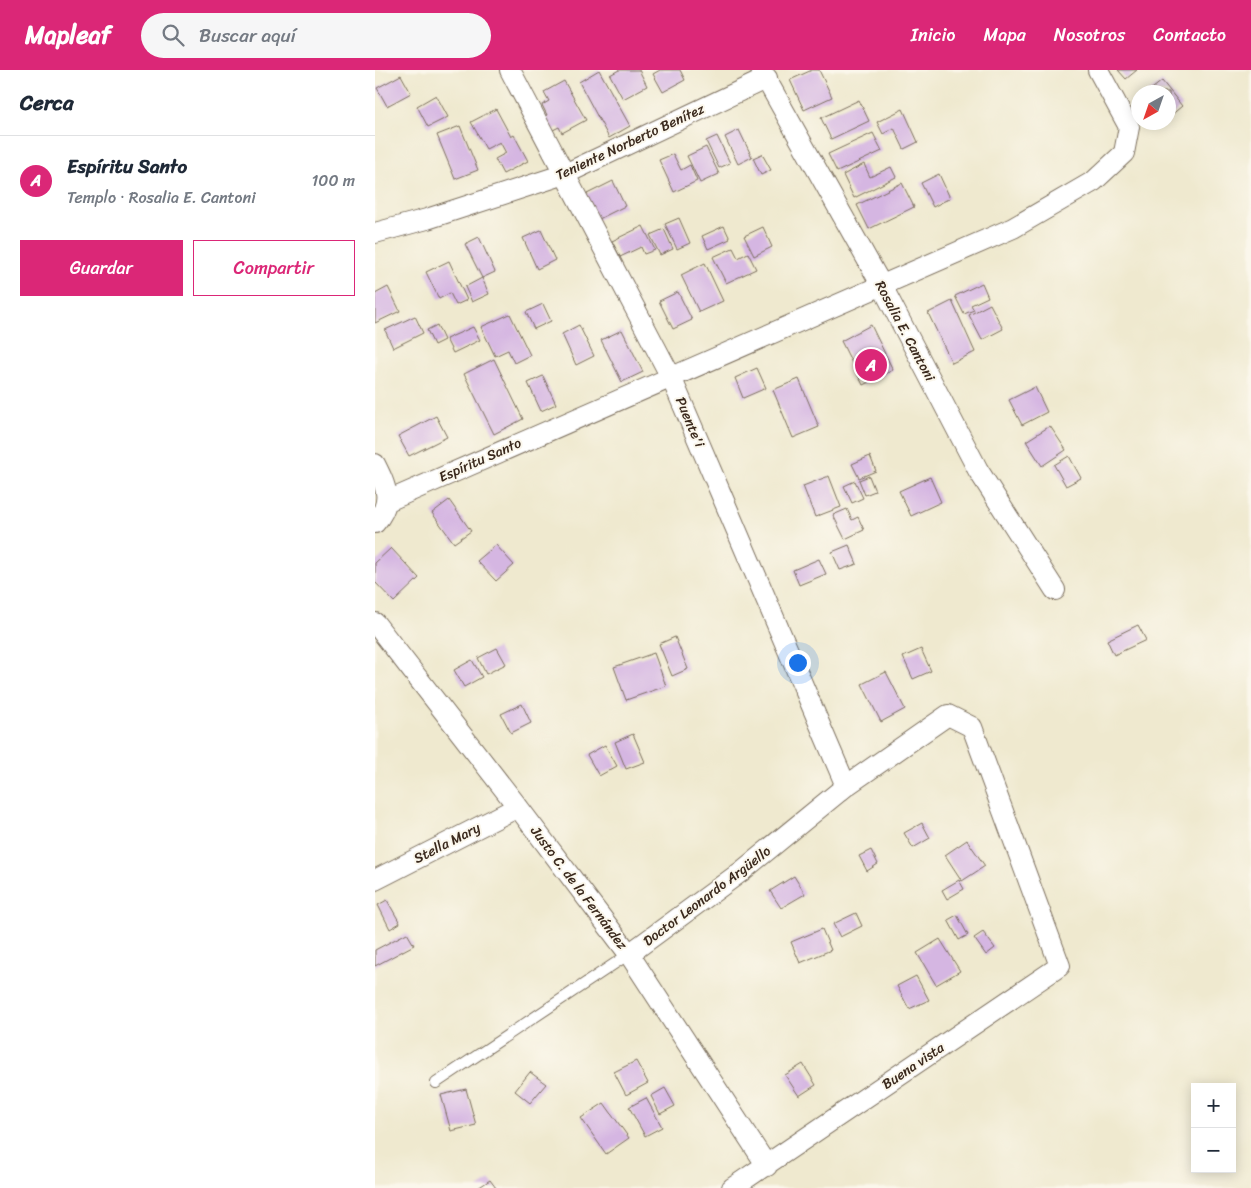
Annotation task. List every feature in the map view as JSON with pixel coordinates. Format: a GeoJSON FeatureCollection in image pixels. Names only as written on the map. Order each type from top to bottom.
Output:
{"type":"FeatureCollection","features":[{"type":"Feature","properties":{"kind":"street","name":"Puente'i"},"geometry":{"type":"LineString","coordinates":[[511,70],[671,377],[846,786]]}},
{"type":"Feature","properties":{"kind":"street","name":"Espíritu Santo"},"geometry":{"type":"LineString","coordinates":[[388,501],[1013,228],[1094,181],[1124,153],[1129,127],[1098,70]]}},
{"type":"Feature","properties":{"kind":"street","name":"Teniente Norberto Benítez"},"geometry":{"type":"LineString","coordinates":[[375,233],[427,219],[565,174],[764,74]]}},
{"type":"Feature","properties":{"kind":"street","name":"Rosalia E. Cantoni"},"geometry":{"type":"LineString","coordinates":[[764,74],[882,286],[979,470],[1055,590]]}},
{"type":"Feature","properties":{"kind":"street"},"geometry":{"type":"LineString","coordinates":[[375,464],[384,482],[388,501],[380,518],[375,523]]}},
{"type":"Feature","properties":{"kind":"street","name":"Justo C. de la Fernández"},"geometry":{"type":"LineString","coordinates":[[375,623],[629,954],[767,1166]]}},
{"type":"Feature","properties":{"kind":"street","name":"Doctor Leonardo Argüello"},"geometry":{"type":"LineString","coordinates":[[629,954],[742,871],[846,786],[948,715],[972,727],[1059,966]]}},
{"type":"Feature","properties":{"kind":"street","name":"Stella Mary"},"geometry":{"type":"LineString","coordinates":[[375,880],[518,807]]}},
{"type":"Feature","properties":{"kind":"street","name":"Buena vista"},"geometry":{"type":"LineString","coordinates":[[732,1188],[1059,966]]}},
{"type":"Feature","properties":{"kind":"lane","name":"Doctor Leonardo Argüello"},"geometry":{"type":"LineString","coordinates":[[436,1083],[629,954]]}},
{"type":"Feature","properties":{"kind":"building"},"geometry":{"type":"Polygon","coordinates":[[[599,70],[630,126],[609,138],[579,82],[599,70]]]}},
{"type":"Feature","properties":{"kind":"building"},"geometry":{"type":"Polygon","coordinates":[[[619,70],[639,70],[647,86],[623,99],[610,75],[619,70]]]}},
{"type":"Feature","properties":{"kind":"building"},"geometry":{"type":"Polygon","coordinates":[[[660,70],[680,70],[685,80],[663,92],[653,74],[660,70]]]}},
{"type":"Feature","properties":{"kind":"building"},"geometry":{"type":"Polygon","coordinates":[[[812,70],[819,70],[832,97],[804,110],[790,80],[812,70]]]}},
{"type":"Feature","properties":{"kind":"building"},"geometry":{"type":"Polygon","coordinates":[[[1118,70],[1137,70],[1126,79],[1118,70]]]}},
{"type":"Feature","properties":{"kind":"building"},"geometry":{"type":"Polygon","coordinates":[[[401,75],[411,93],[387,106],[377,88],[401,75]]]}},
{"type":"Feature","properties":{"kind":"building"},"geometry":{"type":"Polygon","coordinates":[[[564,81],[586,120],[562,133],[559,127],[549,132],[541,118],[547,115],[542,105],[549,101],[544,92],[564,81]]]}},
{"type":"Feature","properties":{"kind":"building"},"geometry":{"type":"Polygon","coordinates":[[[1162,81],[1165,85],[1157,85],[1162,81]]]}},
{"type":"Feature","properties":{"kind":"building"},"geometry":{"type":"Polygon","coordinates":[[[436,95],[448,117],[428,127],[417,106],[436,95]]]}},
{"type":"Feature","properties":{"kind":"building"},"geometry":{"type":"Polygon","coordinates":[[[1176,98],[1182,106],[1176,111],[1176,98]]]}},
{"type":"Feature","properties":{"kind":"building"},"geometry":{"type":"Polygon","coordinates":[[[859,100],[869,121],[831,139],[821,118],[859,100]]]}},
{"type":"Feature","properties":{"kind":"building"},"geometry":{"type":"Polygon","coordinates":[[[496,109],[511,137],[514,135],[528,161],[503,174],[495,159],[506,153],[500,142],[486,149],[471,122],[496,109]]]}},
{"type":"Feature","properties":{"kind":"building"},"geometry":{"type":"Polygon","coordinates":[[[903,109],[918,142],[904,149],[894,128],[883,134],[877,122],[903,109]]]}},
{"type":"Feature","properties":{"kind":"building"},"geometry":{"type":"Polygon","coordinates":[[[460,126],[478,170],[455,179],[437,135],[460,126]]]}},
{"type":"Feature","properties":{"kind":"building"},"geometry":{"type":"Polygon","coordinates":[[[739,130],[752,157],[738,164],[725,137],[739,130]]]}},
{"type":"Feature","properties":{"kind":"building"},"geometry":{"type":"Polygon","coordinates":[[[873,133],[882,151],[837,172],[828,154],[873,133]]]}},
{"type":"Feature","properties":{"kind":"building"},"geometry":{"type":"Polygon","coordinates":[[[717,136],[730,163],[719,168],[706,141],[717,136]]]}},
{"type":"Feature","properties":{"kind":"building"},"geometry":{"type":"Polygon","coordinates":[[[706,147],[719,174],[700,183],[687,156],[706,147]]]}},
{"type":"Feature","properties":{"kind":"building"},"geometry":{"type":"Polygon","coordinates":[[[673,154],[681,170],[690,165],[697,181],[674,192],[659,160],[673,154]]]}},
{"type":"Feature","properties":{"kind":"building"},"geometry":{"type":"Polygon","coordinates":[[[762,154],[771,170],[761,175],[753,158],[762,154]]]}},
{"type":"Feature","properties":{"kind":"building"},"geometry":{"type":"Polygon","coordinates":[[[864,164],[870,177],[891,167],[896,177],[854,198],[843,175],[864,164]]]}},
{"type":"Feature","properties":{"kind":"building"},"geometry":{"type":"Polygon","coordinates":[[[939,174],[950,198],[933,207],[921,183],[939,174]]]}},
{"type":"Feature","properties":{"kind":"building"},"geometry":{"type":"Polygon","coordinates":[[[613,181],[625,206],[597,220],[585,195],[613,181]]]}},
{"type":"Feature","properties":{"kind":"building"},"geometry":{"type":"Polygon","coordinates":[[[902,183],[914,207],[869,229],[857,205],[902,183]]]}},
{"type":"Feature","properties":{"kind":"building"},"geometry":{"type":"Polygon","coordinates":[[[679,218],[690,243],[677,249],[665,224],[679,218]]]}},
{"type":"Feature","properties":{"kind":"building"},"geometry":{"type":"Polygon","coordinates":[[[643,226],[655,250],[644,254],[641,247],[620,257],[612,241],[643,226]]]}},
{"type":"Feature","properties":{"kind":"building"},"geometry":{"type":"Polygon","coordinates":[[[724,226],[730,239],[708,249],[702,236],[724,226]]]}},
{"type":"Feature","properties":{"kind":"building"},"geometry":{"type":"Polygon","coordinates":[[[763,227],[772,247],[754,256],[744,236],[763,227]]]}},
{"type":"Feature","properties":{"kind":"building"},"geometry":{"type":"Polygon","coordinates":[[[664,229],[673,249],[660,255],[650,235],[664,229]]]}},
{"type":"Feature","properties":{"kind":"building"},"geometry":{"type":"Polygon","coordinates":[[[541,230],[555,260],[537,269],[523,238],[541,230]]]}},
{"type":"Feature","properties":{"kind":"building"},"geometry":{"type":"Polygon","coordinates":[[[479,237],[495,272],[482,278],[465,244],[479,237]]]}},
{"type":"Feature","properties":{"kind":"building"},"geometry":{"type":"Polygon","coordinates":[[[733,248],[738,258],[748,253],[756,269],[726,283],[713,257],[733,248]]]}},
{"type":"Feature","properties":{"kind":"building"},"geometry":{"type":"Polygon","coordinates":[[[449,261],[467,300],[456,305],[450,293],[439,299],[426,272],[449,261]]]}},
{"type":"Feature","properties":{"kind":"building"},"geometry":{"type":"Polygon","coordinates":[[[705,263],[723,301],[699,312],[681,275],[705,263]]]}},
{"type":"Feature","properties":{"kind":"building"},"geometry":{"type":"Polygon","coordinates":[[[482,278],[489,294],[472,302],[465,287],[482,278]]]}},
{"type":"Feature","properties":{"kind":"building"},"geometry":{"type":"Polygon","coordinates":[[[982,283],[988,297],[971,305],[974,310],[964,314],[955,296],[982,283]]]}},
{"type":"Feature","properties":{"kind":"building"},"geometry":{"type":"Polygon","coordinates":[[[388,287],[400,311],[375,323],[375,294],[388,287]]]}},
{"type":"Feature","properties":{"kind":"building"},"geometry":{"type":"Polygon","coordinates":[[[678,292],[692,320],[673,329],[659,301],[678,292]]]}},
{"type":"Feature","properties":{"kind":"building"},"geometry":{"type":"Polygon","coordinates":[[[952,301],[975,352],[952,363],[928,313],[952,301]]]}},
{"type":"Feature","properties":{"kind":"building"},"geometry":{"type":"Polygon","coordinates":[[[543,304],[551,321],[534,329],[526,312],[543,304]]]}},
{"type":"Feature","properties":{"kind":"building"},"geometry":{"type":"Polygon","coordinates":[[[990,304],[1003,329],[982,340],[969,315],[990,304]]]}},
{"type":"Feature","properties":{"kind":"building"},"geometry":{"type":"Polygon","coordinates":[[[510,314],[530,355],[514,363],[508,350],[495,356],[481,327],[510,314]]]}},
{"type":"Feature","properties":{"kind":"building"},"geometry":{"type":"Polygon","coordinates":[[[415,316],[423,333],[393,348],[385,330],[415,316]]]}},
{"type":"Feature","properties":{"kind":"building"},"geometry":{"type":"Polygon","coordinates":[[[437,325],[444,340],[434,345],[427,330],[437,325]]]}},
{"type":"Feature","properties":{"kind":"building"},"geometry":{"type":"Polygon","coordinates":[[[579,325],[594,356],[576,365],[562,334],[579,325]]]}},
{"type":"Feature","properties":{"kind":"building"},"geometry":{"type":"Polygon","coordinates":[[[871,325],[893,370],[863,385],[841,341],[871,325]]]}},
{"type":"Feature","properties":{"kind":"building"},"geometry":{"type":"Polygon","coordinates":[[[473,327],[480,340],[453,353],[446,339],[473,327]]]}},
{"type":"Feature","properties":{"kind":"building"},"geometry":{"type":"Polygon","coordinates":[[[622,330],[643,372],[622,382],[601,340],[622,330]]]}},
{"type":"Feature","properties":{"kind":"building"},"geometry":{"type":"Polygon","coordinates":[[[494,359],[523,419],[494,434],[464,374],[494,359]]]}},
{"type":"Feature","properties":{"kind":"building"},"geometry":{"type":"Polygon","coordinates":[[[757,368],[766,388],[743,398],[735,378],[757,368]]]}},
{"type":"Feature","properties":{"kind":"building"},"geometry":{"type":"Polygon","coordinates":[[[543,376],[556,404],[541,411],[528,383],[543,376]]]}},
{"type":"Feature","properties":{"kind":"building"},"geometry":{"type":"Polygon","coordinates":[[[799,379],[819,427],[793,438],[773,390],[799,379]]]}},
{"type":"Feature","properties":{"kind":"building"},"geometry":{"type":"Polygon","coordinates":[[[1035,387],[1047,412],[1022,425],[1009,400],[1035,387]]]}},
{"type":"Feature","properties":{"kind":"building"},"geometry":{"type":"Polygon","coordinates":[[[436,416],[447,437],[409,456],[398,436],[436,416]]]}},
{"type":"Feature","properties":{"kind":"building"},"geometry":{"type":"Polygon","coordinates":[[[1050,426],[1066,450],[1042,466],[1026,441],[1050,426]]]}},
{"type":"Feature","properties":{"kind":"building"},"geometry":{"type":"Polygon","coordinates":[[[870,456],[876,471],[859,478],[852,464],[870,456]]]}},
{"type":"Feature","properties":{"kind":"building"},"geometry":{"type":"Polygon","coordinates":[[[1069,456],[1081,478],[1066,486],[1054,465],[1069,456]]]}},
{"type":"Feature","properties":{"kind":"building"},"geometry":{"type":"Polygon","coordinates":[[[829,476],[841,507],[815,517],[803,486],[829,476]]]}},
{"type":"Feature","properties":{"kind":"building"},"geometry":{"type":"Polygon","coordinates":[[[869,476],[875,491],[865,495],[859,480],[869,476]]]}},
{"type":"Feature","properties":{"kind":"building"},"geometry":{"type":"Polygon","coordinates":[[[930,477],[941,502],[911,516],[899,491],[930,477]]]}},
{"type":"Feature","properties":{"kind":"building"},"geometry":{"type":"Polygon","coordinates":[[[855,481],[863,498],[852,503],[844,486],[855,481]]]}},
{"type":"Feature","properties":{"kind":"building"},"geometry":{"type":"Polygon","coordinates":[[[449,500],[471,531],[454,543],[432,513],[449,500]]]}},
{"type":"Feature","properties":{"kind":"building"},"geometry":{"type":"Polygon","coordinates":[[[847,509],[852,520],[858,517],[864,530],[845,539],[833,515],[847,509]]]}},
{"type":"Feature","properties":{"kind":"building"},"geometry":{"type":"Polygon","coordinates":[[[496,545],[514,565],[496,581],[477,561],[496,545]]]}},
{"type":"Feature","properties":{"kind":"building"},"geometry":{"type":"Polygon","coordinates":[[[849,545],[857,564],[840,570],[832,552],[849,545]]]}},
{"type":"Feature","properties":{"kind":"building"},"geometry":{"type":"Polygon","coordinates":[[[391,548],[419,578],[394,602],[375,582],[375,563],[391,548]]]}},
{"type":"Feature","properties":{"kind":"building"},"geometry":{"type":"Polygon","coordinates":[[[819,559],[826,574],[799,585],[793,570],[819,559]]]}},
{"type":"Feature","properties":{"kind":"building"},"geometry":{"type":"Polygon","coordinates":[[[1138,625],[1146,640],[1114,655],[1107,640],[1138,625]]]}},
{"type":"Feature","properties":{"kind":"building"},"geometry":{"type":"Polygon","coordinates":[[[675,637],[688,669],[672,676],[659,644],[675,637]]]}},
{"type":"Feature","properties":{"kind":"building"},"geometry":{"type":"Polygon","coordinates":[[[497,648],[506,664],[486,674],[478,658],[497,648]]]}},
{"type":"Feature","properties":{"kind":"building"},"geometry":{"type":"Polygon","coordinates":[[[921,649],[931,671],[913,679],[903,657],[921,649]]]}},
{"type":"Feature","properties":{"kind":"building"},"geometry":{"type":"Polygon","coordinates":[[[654,653],[666,686],[626,700],[614,667],[654,653]]]}},
{"type":"Feature","properties":{"kind":"building"},"geometry":{"type":"Polygon","coordinates":[[[472,660],[482,677],[464,687],[454,670],[472,660]]]}},
{"type":"Feature","properties":{"kind":"building"},"geometry":{"type":"Polygon","coordinates":[[[886,672],[905,709],[881,722],[862,684],[886,672]]]}},
{"type":"Feature","properties":{"kind":"building"},"geometry":{"type":"Polygon","coordinates":[[[522,704],[531,723],[511,733],[501,714],[522,704]]]}},
{"type":"Feature","properties":{"kind":"building"},"geometry":{"type":"Polygon","coordinates":[[[633,734],[645,762],[626,769],[615,742],[633,734]]]}},
{"type":"Feature","properties":{"kind":"building"},"geometry":{"type":"Polygon","coordinates":[[[605,745],[617,766],[599,776],[587,755],[605,745]]]}},
{"type":"Feature","properties":{"kind":"building"},"geometry":{"type":"Polygon","coordinates":[[[922,823],[930,838],[913,848],[904,833],[922,823]]]}},
{"type":"Feature","properties":{"kind":"building"},"geometry":{"type":"Polygon","coordinates":[[[967,840],[985,866],[962,881],[945,855],[967,840]]]}},
{"type":"Feature","properties":{"kind":"building"},"geometry":{"type":"Polygon","coordinates":[[[871,850],[878,864],[867,871],[859,856],[871,850]]]}},
{"type":"Feature","properties":{"kind":"building"},"geometry":{"type":"Polygon","coordinates":[[[794,876],[805,894],[781,908],[770,891],[794,876]]]}},
{"type":"Feature","properties":{"kind":"building"},"geometry":{"type":"Polygon","coordinates":[[[959,880],[964,889],[947,899],[942,890],[959,880]]]}},
{"type":"Feature","properties":{"kind":"building"},"geometry":{"type":"Polygon","coordinates":[[[387,900],[400,923],[390,929],[378,905],[387,900]]]}},
{"type":"Feature","properties":{"kind":"building"},"geometry":{"type":"Polygon","coordinates":[[[856,913],[862,926],[840,937],[833,924],[856,913]]]}},
{"type":"Feature","properties":{"kind":"building"},"geometry":{"type":"Polygon","coordinates":[[[957,915],[968,935],[959,940],[948,920],[957,915]]]}},
{"type":"Feature","properties":{"kind":"building"},"geometry":{"type":"Polygon","coordinates":[[[822,929],[831,950],[800,963],[791,942],[822,929]]]}},
{"type":"Feature","properties":{"kind":"building"},"geometry":{"type":"Polygon","coordinates":[[[983,932],[995,948],[986,955],[974,938],[983,932]]]}},
{"type":"Feature","properties":{"kind":"building"},"geometry":{"type":"Polygon","coordinates":[[[407,933],[414,945],[375,966],[375,950],[407,933]]]}},
{"type":"Feature","properties":{"kind":"building"},"geometry":{"type":"Polygon","coordinates":[[[940,939],[960,971],[936,985],[917,953],[940,939]]]}},
{"type":"Feature","properties":{"kind":"building"},"geometry":{"type":"Polygon","coordinates":[[[916,976],[929,1000],[909,1009],[897,986],[916,976]]]}},
{"type":"Feature","properties":{"kind":"building"},"geometry":{"type":"Polygon","coordinates":[[[636,1061],[648,1083],[626,1095],[614,1072],[636,1061]]]}},
{"type":"Feature","properties":{"kind":"building"},"geometry":{"type":"Polygon","coordinates":[[[803,1064],[816,1085],[799,1096],[785,1075],[803,1064]]]}},
{"type":"Feature","properties":{"kind":"building"},"geometry":{"type":"Polygon","coordinates":[[[530,1072],[546,1084],[530,1103],[515,1091],[530,1072]]]}},
{"type":"Feature","properties":{"kind":"building"},"geometry":{"type":"Polygon","coordinates":[[[665,1088],[675,1106],[660,1114],[651,1096],[665,1088]]]}},
{"type":"Feature","properties":{"kind":"building"},"geometry":{"type":"Polygon","coordinates":[[[466,1089],[476,1125],[451,1131],[441,1095],[466,1089]]]}},
{"type":"Feature","properties":{"kind":"building"},"geometry":{"type":"Polygon","coordinates":[[[646,1098],[662,1127],[645,1136],[629,1107],[646,1098]]]}},
{"type":"Feature","properties":{"kind":"building"},"geometry":{"type":"Polygon","coordinates":[[[604,1103],[629,1138],[606,1154],[581,1118],[604,1103]]]}},
{"type":"Feature","properties":{"kind":"building"},"geometry":{"type":"Polygon","coordinates":[[[490,1180],[496,1188],[478,1188],[490,1180]]]}},
{"type":"Feature","properties":{"kind":"place","name":"Espíritu Santo"},"geometry":{"type":"Point","coordinates":[871,365]}}]}
